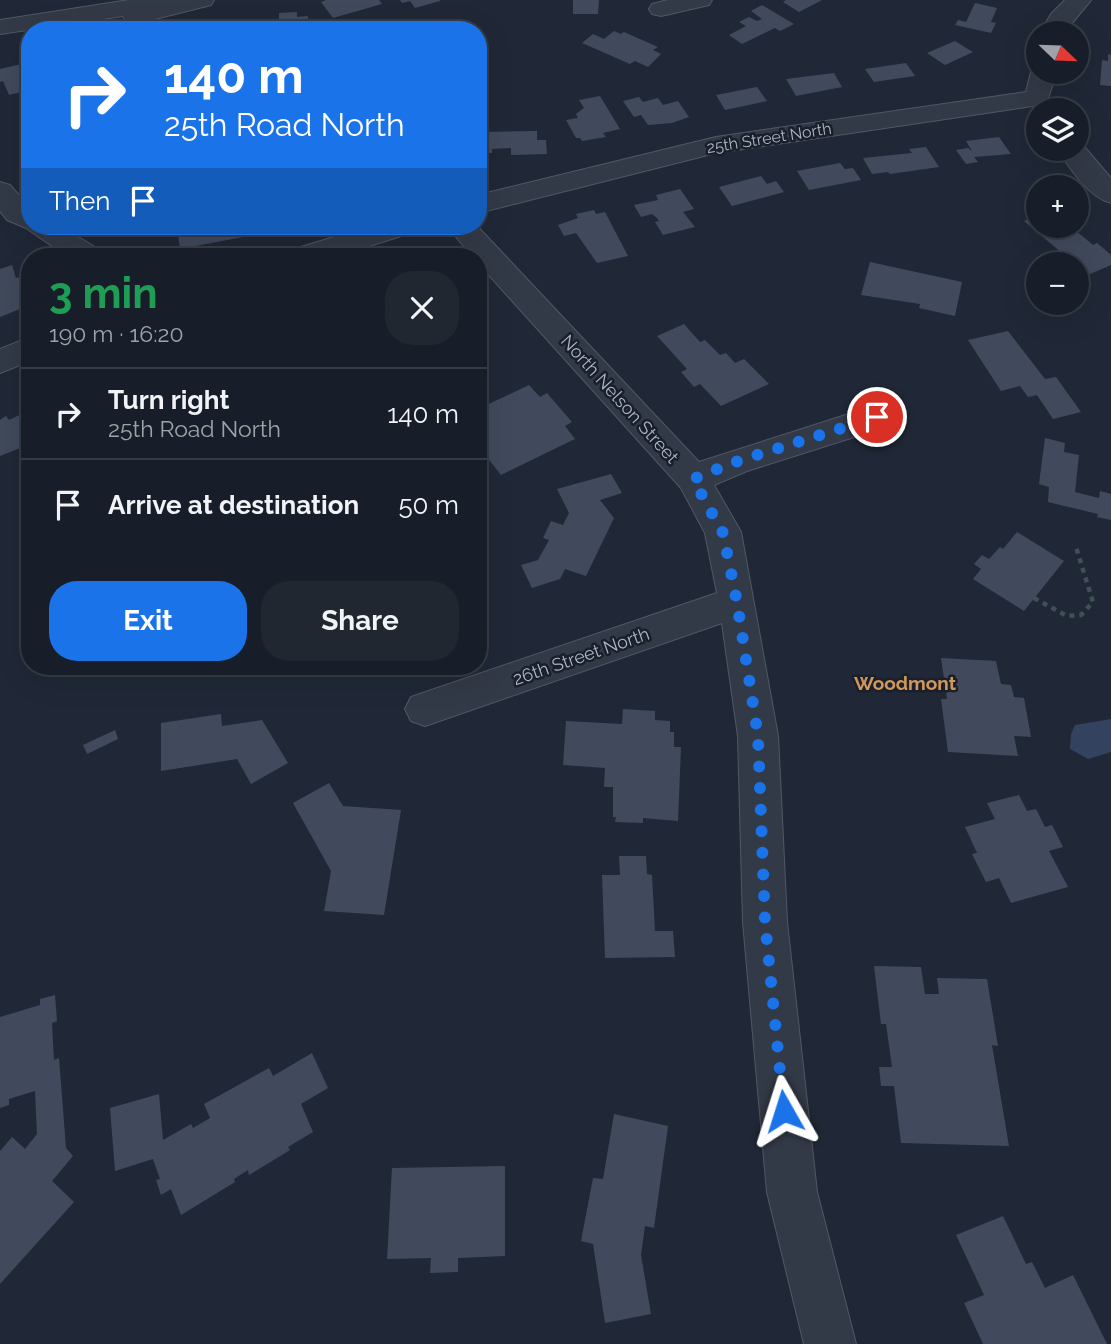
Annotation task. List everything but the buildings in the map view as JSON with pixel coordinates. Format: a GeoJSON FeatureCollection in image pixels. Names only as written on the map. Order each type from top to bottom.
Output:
{"type":"FeatureCollection","features":[{"type":"Feature","properties":{"kind":"street"},"geometry":{"type":"LineString","coordinates":[[661,9],[700,0]]}},
{"type":"Feature","properties":{"kind":"street"},"geometry":{"type":"LineString","coordinates":[[1059,21],[1079,0]]}},
{"type":"Feature","properties":{"kind":"street"},"geometry":{"type":"LineString","coordinates":[[120,21],[186,4]]}},
{"type":"Feature","properties":{"kind":"street"},"geometry":{"type":"LineString","coordinates":[[0,27],[21,24]]}},
{"type":"Feature","properties":{"kind":"street"},"geometry":{"type":"LineString","coordinates":[[0,38],[21,31]]}},
{"type":"Feature","properties":{"kind":"street","name":"25th Street North"},"geometry":{"type":"LineString","coordinates":[[487,202],[716,145],[1042,93]]}},
{"type":"Feature","properties":{"kind":"street"},"geometry":{"type":"LineString","coordinates":[[1079,161],[1111,194]]}},
{"type":"Feature","properties":{"kind":"street"},"geometry":{"type":"LineString","coordinates":[[0,191],[21,215]]}},
{"type":"Feature","properties":{"kind":"street"},"geometry":{"type":"LineString","coordinates":[[54,235],[74,248]]}},
{"type":"Feature","properties":{"kind":"street"},"geometry":{"type":"LineString","coordinates":[[331,248],[372,235]]}},
{"type":"Feature","properties":{"kind":"street","name":"North Nelson Street"},"geometry":{"type":"LineString","coordinates":[[469,235],[481,248]]}},
{"type":"Feature","properties":{"kind":"street","name":"North Nelson Street"},"geometry":{"type":"LineString","coordinates":[[487,254],[693,479],[723,533],[758,736],[765,922],[792,1192],[830,1344]]}},
{"type":"Feature","properties":{"kind":"street"},"geometry":{"type":"LineString","coordinates":[[0,362],[21,352]]}},
{"type":"Feature","properties":{"kind":"street"},"geometry":{"type":"LineString","coordinates":[[693,479],[735,462],[877,417]]}},
{"type":"Feature","properties":{"kind":"street","name":"26th Street North"},"geometry":{"type":"LineString","coordinates":[[425,709],[737,602]]}},
{"type":"Feature","properties":{"kind":"path"},"geometry":{"type":"LineString","coordinates":[[1034,598],[1067,616],[1081,615],[1093,602],[1076,547]]}},
{"type":"Feature","properties":{"kind":"water"},"geometry":{"type":"Polygon","coordinates":[[[1111,719],[1111,752],[1088,759],[1070,749],[1075,725],[1111,719]]]}},
{"type":"Feature","properties":{"kind":"district","name":"Woodmont"},"geometry":{"type":"Point","coordinates":[905,683]}},
{"type":"Feature","properties":{"kind":"route"},"geometry":{"type":"LineString","coordinates":[[784,1111],[765,922],[758,736],[723,533],[693,479],[735,462],[877,417]]}}]}
